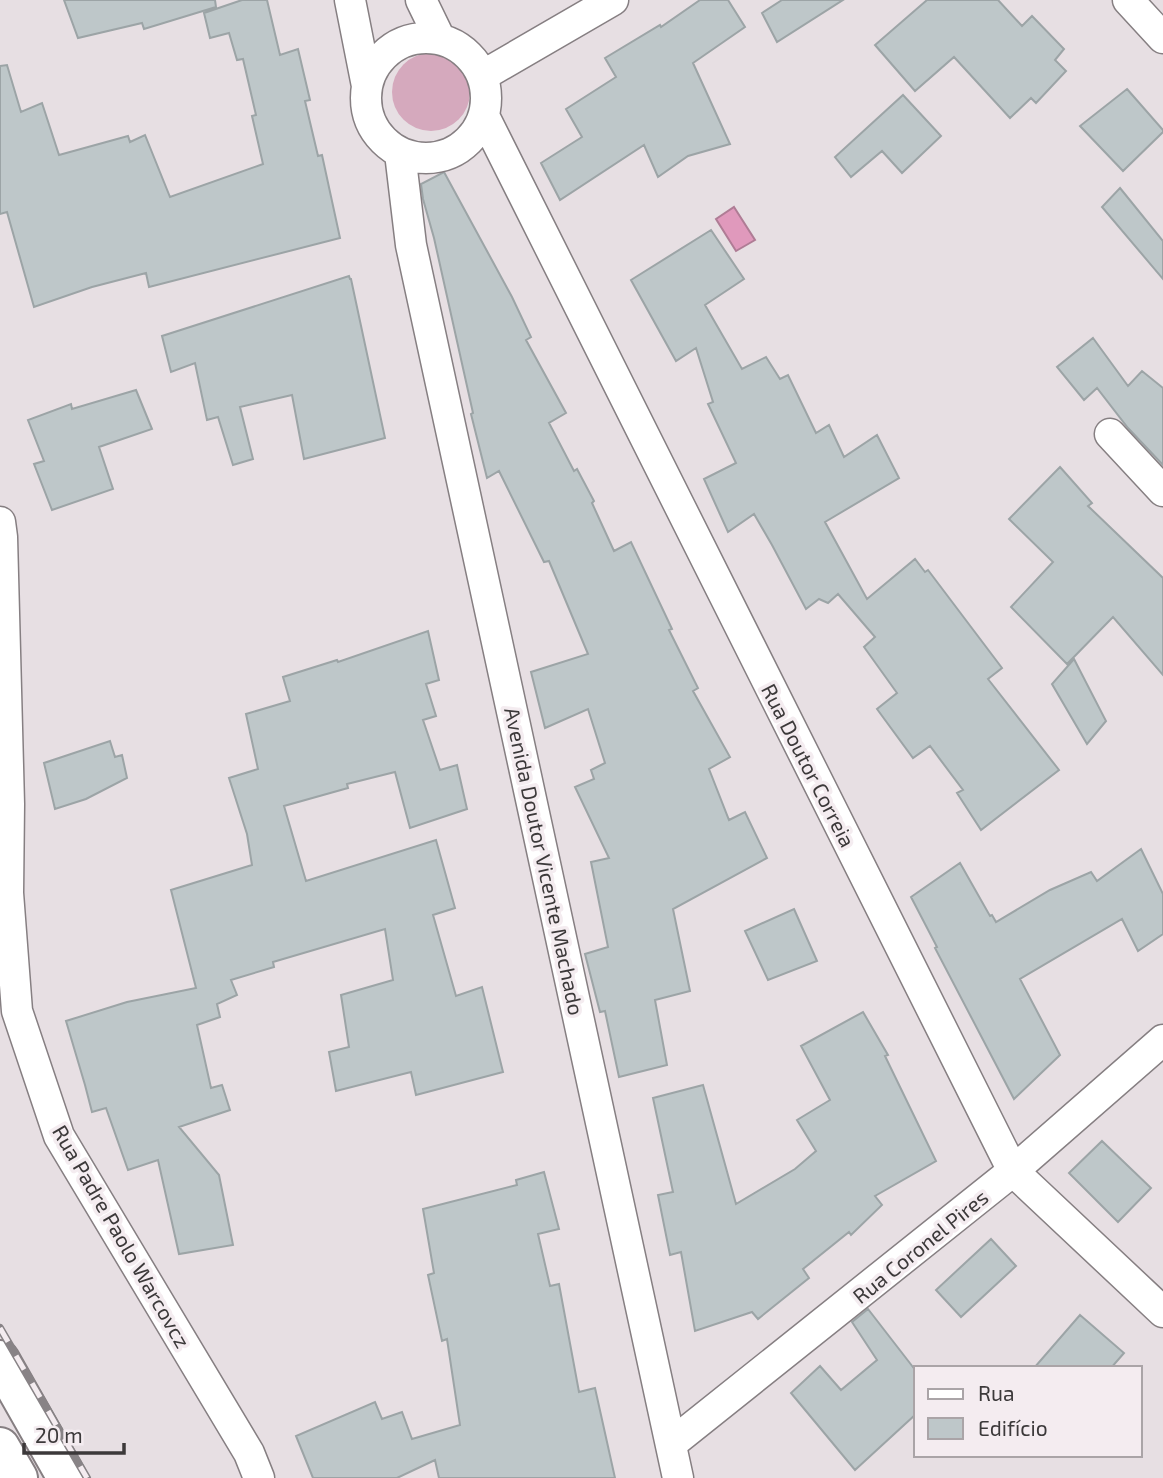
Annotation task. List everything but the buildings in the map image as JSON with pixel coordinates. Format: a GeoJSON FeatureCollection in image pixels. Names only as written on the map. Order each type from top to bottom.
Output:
{"type":"FeatureCollection","features":[{"type":"Feature","properties":{"kind":"main road"},"geometry":{"type":"LineString","coordinates":[[0,1360],[67,1478]]}},
{"type":"Feature","properties":{"kind":"main road"},"geometry":{"type":"LineString","coordinates":[[0,1447],[18,1478]]}},
{"type":"Feature","properties":{"kind":"street"},"geometry":{"type":"LineString","coordinates":[[350,0],[367,86],[366,106],[372,125],[384,142],[411,156],[441,157],[459,148],[474,134],[484,116],[486,96],[482,76],[472,59],[457,47],[440,39],[421,37],[402,42],[380,60],[367,86]]}},
{"type":"Feature","properties":{"kind":"street"},"geometry":{"type":"LineString","coordinates":[[421,0],[440,39]]}},
{"type":"Feature","properties":{"kind":"street"},"geometry":{"type":"LineString","coordinates":[[482,76],[613,0]]}},
{"type":"Feature","properties":{"kind":"street"},"geometry":{"type":"LineString","coordinates":[[1128,0],[1163,38]]}},
{"type":"Feature","properties":{"kind":"street","name":"Rua Doutor Correia"},"geometry":{"type":"LineString","coordinates":[[484,116],[1013,1171],[1163,1312]]}},
{"type":"Feature","properties":{"kind":"street"},"geometry":{"type":"LineString","coordinates":[[459,148],[513,175]]}},
{"type":"Feature","properties":{"kind":"street","name":"Avenida Doutor Vicente Machado"},"geometry":{"type":"LineString","coordinates":[[411,156],[417,211],[411,245],[678,1478]]}},
{"type":"Feature","properties":{"kind":"street"},"geometry":{"type":"LineString","coordinates":[[1110,434],[1163,491]]}},
{"type":"Feature","properties":{"kind":"street","name":"Rua Padre Paolo Warcovcz"},"geometry":{"type":"LineString","coordinates":[[0,522],[9,804],[8,893],[17,1011],[59,1136],[249,1453],[258,1478]]}},
{"type":"Feature","properties":{"kind":"street","name":"Rua Coronel Pires"},"geometry":{"type":"LineString","coordinates":[[671,1444],[1013,1171],[1163,1040]]}},
{"type":"Feature","properties":{"kind":"shaded area"},"geometry":{"type":"Polygon","coordinates":[[[431,53],[446,56],[458,65],[467,77],[470,92],[467,107],[458,119],[446,128],[431,131],[416,128],[404,119],[395,107],[392,92],[395,77],[404,65],[416,56],[431,53]]]}},
{"type":"Feature","properties":{"kind":"shaded area"},"geometry":{"type":"Polygon","coordinates":[[[734,207],[755,240],[736,251],[716,219],[734,207]]]}},
{"type":"Feature","properties":{"kind":"railway"},"geometry":{"type":"LineString","coordinates":[[0,1328],[87,1478]]}}]}
